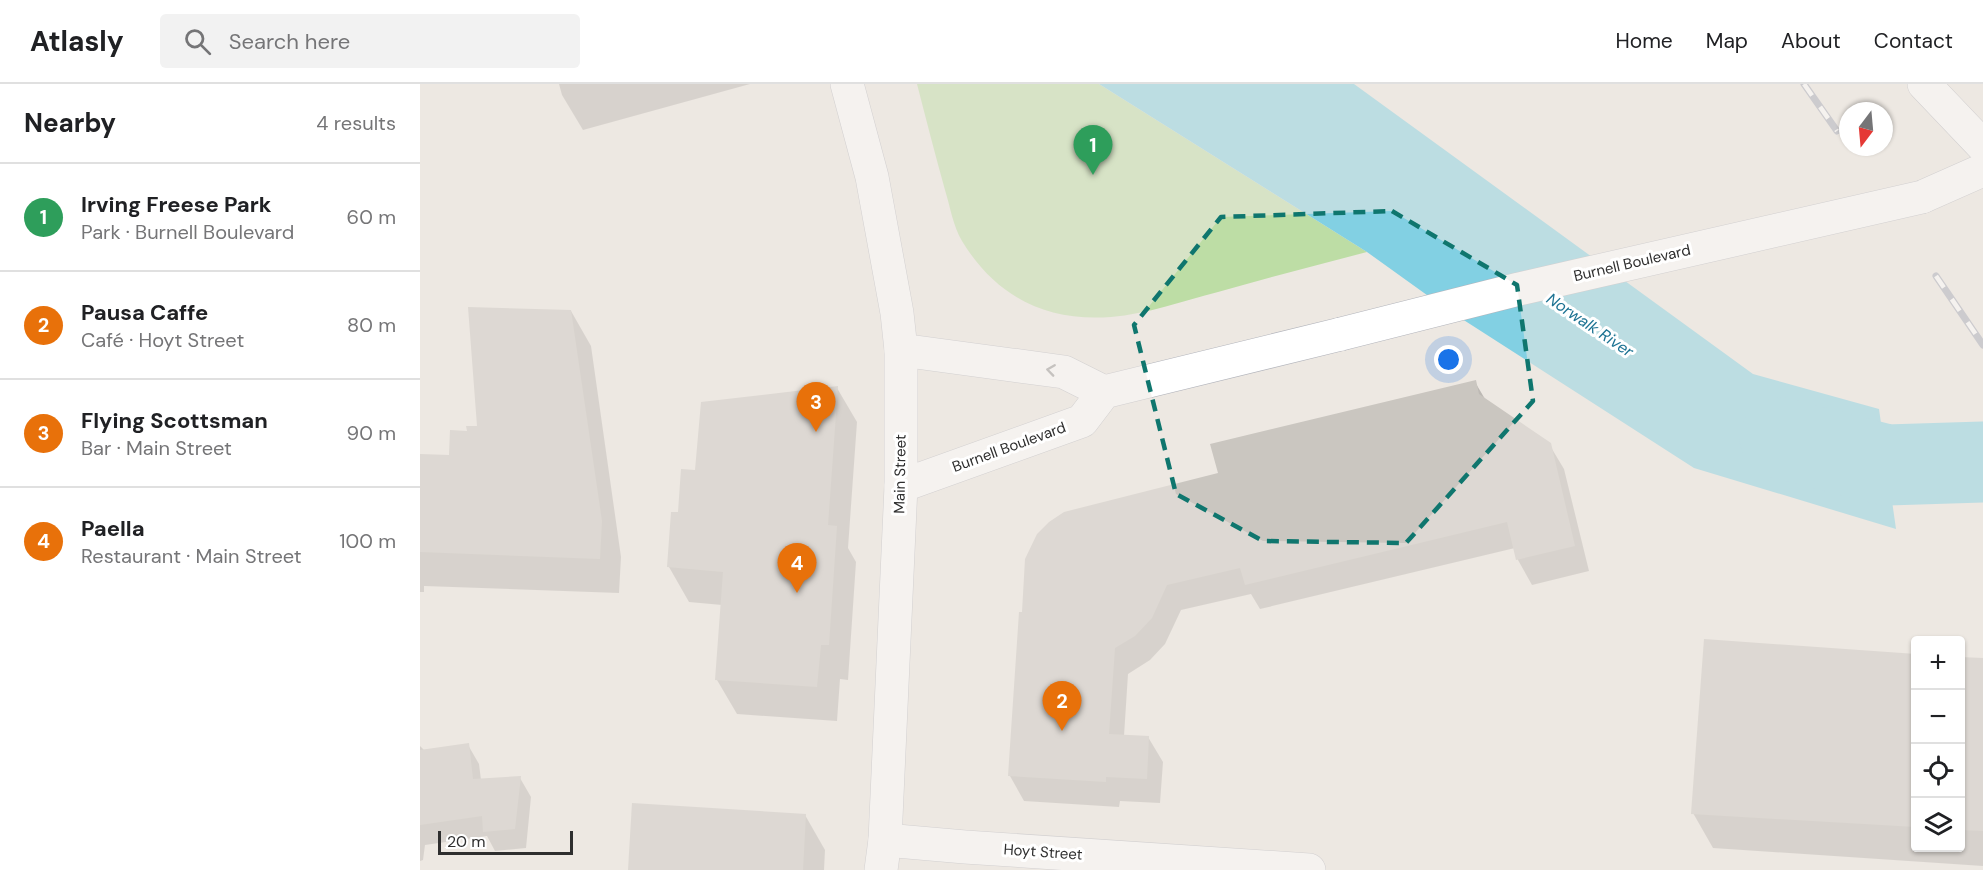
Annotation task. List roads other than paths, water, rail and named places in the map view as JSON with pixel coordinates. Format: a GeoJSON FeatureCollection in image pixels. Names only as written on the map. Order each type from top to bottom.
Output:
{"type":"FeatureCollection","features":[{"type":"Feature","properties":{"kind":"street","name":"Main Street"},"geometry":{"type":"LineString","coordinates":[[847,84],[872,177],[897,313],[900,350],[901,486],[883,855]]}},
{"type":"Feature","properties":{"kind":"street"},"geometry":{"type":"LineString","coordinates":[[1924,84],[1983,146]]}},
{"type":"Feature","properties":{"kind":"street","name":"Burnell Boulevard"},"geometry":{"type":"LineString","coordinates":[[901,486],[1082,421],[1104,392],[1519,289],[1922,197],[1983,170]]}},
{"type":"Feature","properties":{"kind":"street"},"geometry":{"type":"LineString","coordinates":[[900,350],[1064,372],[1104,392]]}},
{"type":"Feature","properties":{"kind":"street","name":"Hoyt Street"},"geometry":{"type":"LineString","coordinates":[[883,855],[965,847],[1309,870]]}},
{"type":"Feature","properties":{"kind":"water"},"geometry":{"type":"Polygon","coordinates":[[[1099,84],[1354,84],[1753,374],[1879,409],[1896,529],[1694,468],[1445,308],[1367,252],[1099,84]]]}},
{"type":"Feature","properties":{"kind":"waterway","name":"Norwalk River"},"geometry":{"type":"LineString","coordinates":[[1780,438],[1887,465],[1983,462]]}},
{"type":"Feature","properties":{"kind":"railway"},"geometry":{"type":"LineString","coordinates":[[1804,84],[1837,131]]}},
{"type":"Feature","properties":{"kind":"railway"},"geometry":{"type":"LineString","coordinates":[[1936,276],[1983,345]]}},
{"type":"Feature","properties":{"kind":"place","name":"Irving Freese Park"},"geometry":{"type":"Point","coordinates":[1093,175]}},
{"type":"Feature","properties":{"kind":"place","name":"Flying Scottsman"},"geometry":{"type":"Point","coordinates":[816,432]}},
{"type":"Feature","properties":{"kind":"place","name":"Paella"},"geometry":{"type":"Point","coordinates":[797,593]}},
{"type":"Feature","properties":{"kind":"place","name":"Pausa Caffe"},"geometry":{"type":"Point","coordinates":[1062,731]}}]}
